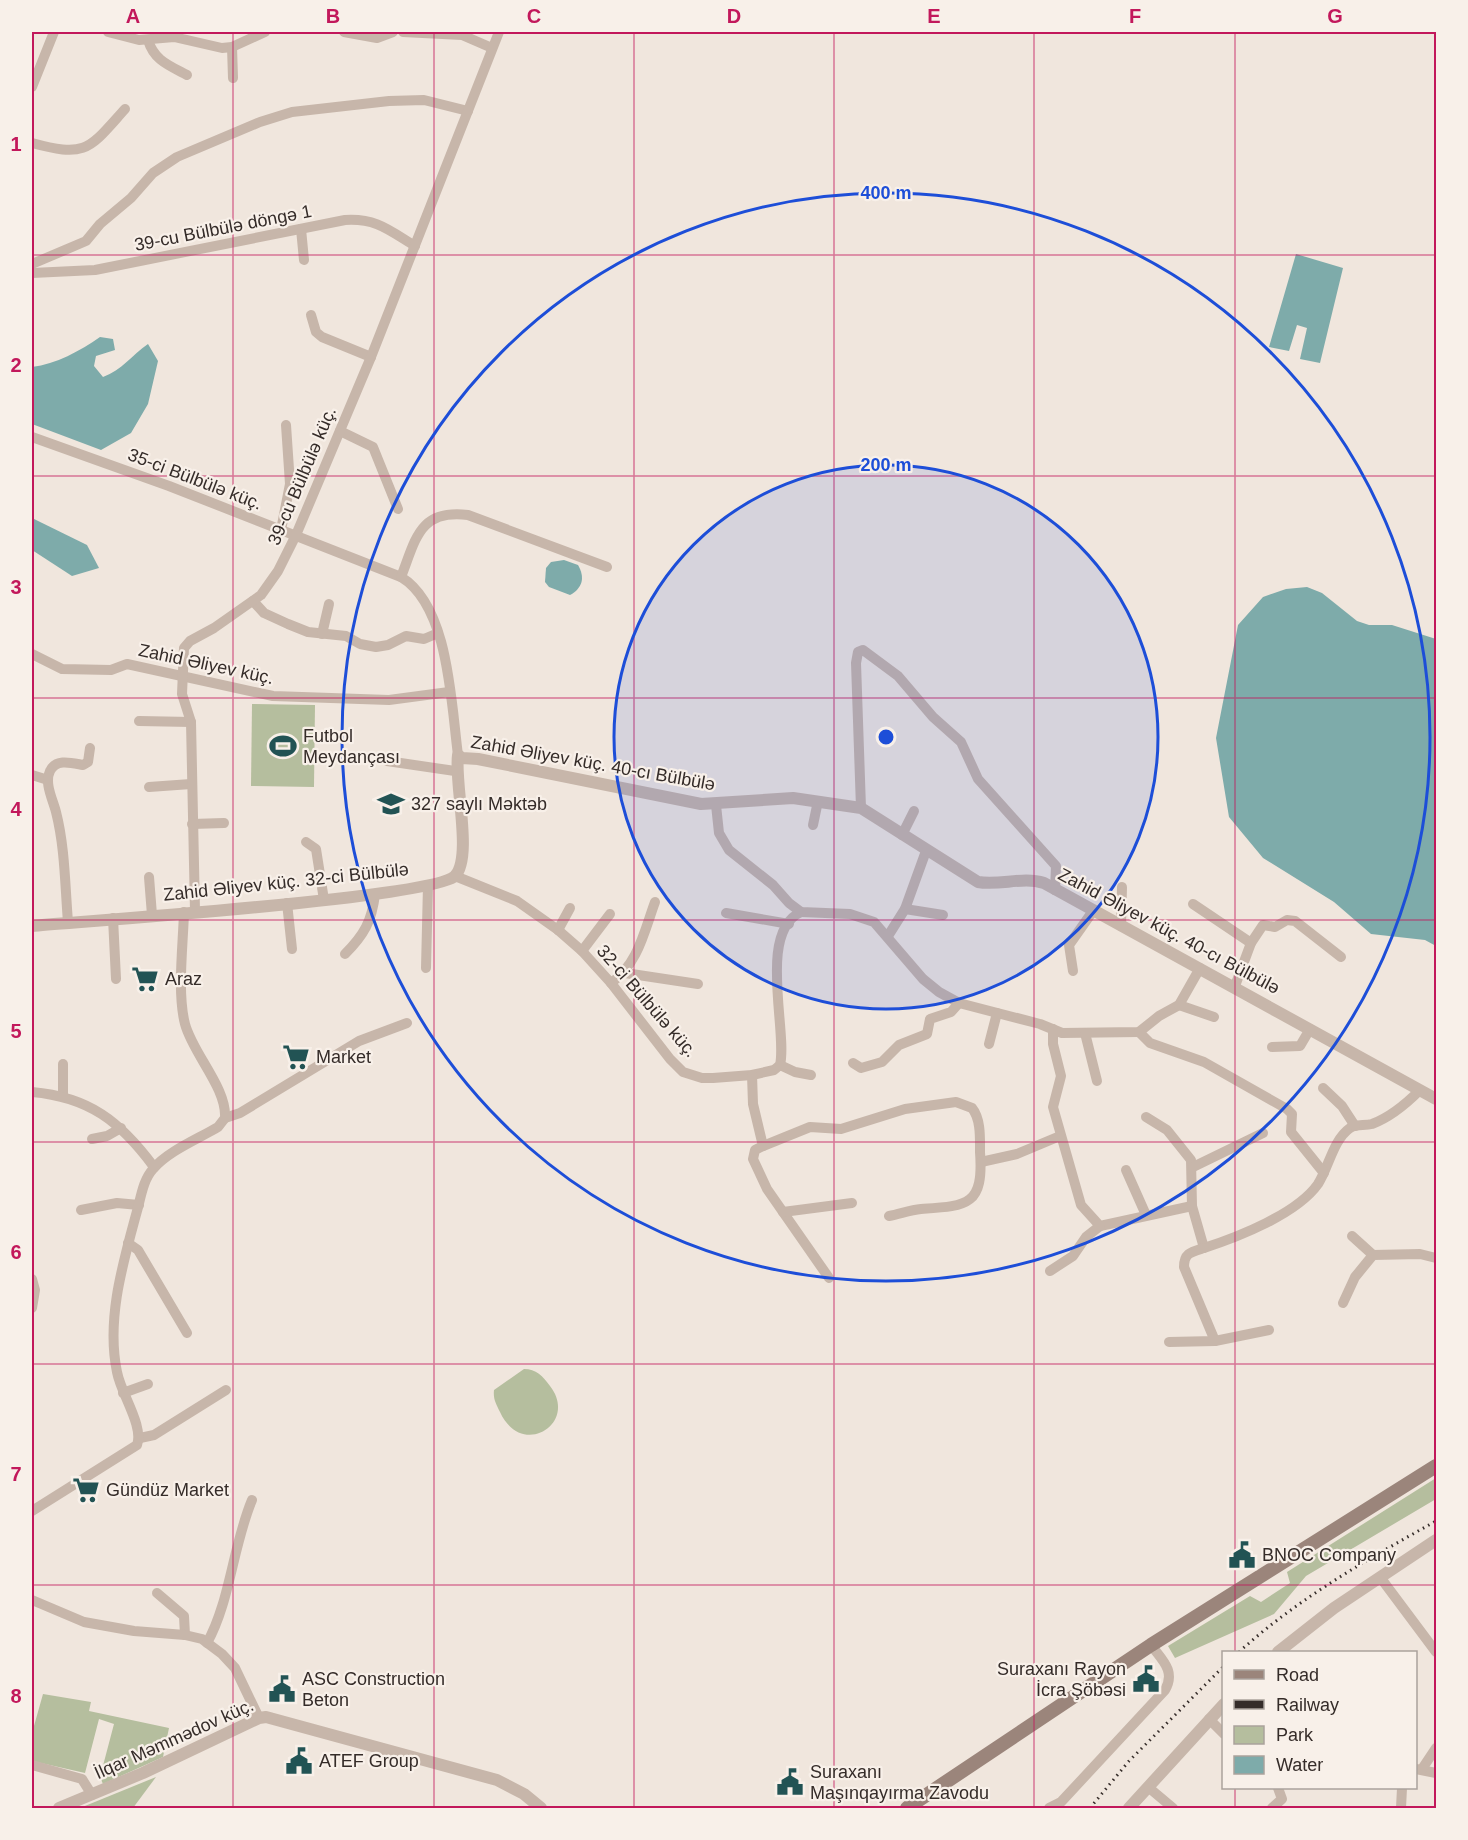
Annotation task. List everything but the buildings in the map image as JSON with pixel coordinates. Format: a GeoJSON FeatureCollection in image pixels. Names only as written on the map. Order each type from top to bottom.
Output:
{"type":"FeatureCollection","features":[{"type":"Feature","properties":{"kind":"main road"},"geometry":{"type":"LineString","coordinates":[[907,1809],[1151,1645],[1437,1466]]}},
{"type":"Feature","properties":{"kind":"street"},"geometry":{"type":"LineString","coordinates":[[32,87],[54,32]]}},
{"type":"Feature","properties":{"kind":"street"},"geometry":{"type":"LineString","coordinates":[[111,32],[148,40],[161,36],[174,37],[222,48],[232,47],[265,32]]}},
{"type":"Feature","properties":{"kind":"street"},"geometry":{"type":"LineString","coordinates":[[194,43],[196,32]]}},
{"type":"Feature","properties":{"kind":"street"},"geometry":{"type":"LineString","coordinates":[[344,32],[377,38],[393,32]]}},
{"type":"Feature","properties":{"kind":"street"},"geometry":{"type":"LineString","coordinates":[[403,32],[462,35],[492,48]]}},
{"type":"Feature","properties":{"kind":"street","name":"39-cu Bülbülə küç."},"geometry":{"type":"LineString","coordinates":[[225,1118],[223,1100],[191,1039],[184,1018],[192,824],[191,722],[182,694],[181,676],[186,644],[253,601],[269,586],[296,535],[371,357],[499,32]]}},
{"type":"Feature","properties":{"kind":"street"},"geometry":{"type":"LineString","coordinates":[[148,40],[152,53],[160,61],[187,75]]}},
{"type":"Feature","properties":{"kind":"street"},"geometry":{"type":"LineString","coordinates":[[232,47],[233,78]]}},
{"type":"Feature","properties":{"kind":"street"},"geometry":{"type":"LineString","coordinates":[[32,264],[86,241],[100,224],[131,198],[153,172],[177,157],[260,122],[292,112],[389,101],[424,100],[468,111]]}},
{"type":"Feature","properties":{"kind":"street"},"geometry":{"type":"LineString","coordinates":[[32,143],[68,151],[85,149],[97,140],[125,109]]}},
{"type":"Feature","properties":{"kind":"street","name":"39-cu Bülbülə döngə 1"},"geometry":{"type":"LineString","coordinates":[[32,273],[95,270],[301,229],[364,219],[382,225],[415,246]]}},
{"type":"Feature","properties":{"kind":"street"},"geometry":{"type":"LineString","coordinates":[[301,229],[304,260]]}},
{"type":"Feature","properties":{"kind":"street"},"geometry":{"type":"LineString","coordinates":[[310,315],[316,332],[322,337],[371,357]]}},
{"type":"Feature","properties":{"kind":"street"},"geometry":{"type":"LineString","coordinates":[[281,530],[290,484],[286,425]]}},
{"type":"Feature","properties":{"kind":"street"},"geometry":{"type":"LineString","coordinates":[[340,431],[373,447],[398,509]]}},
{"type":"Feature","properties":{"kind":"street","name":"35-ci Bülbülə küç."},"geometry":{"type":"LineString","coordinates":[[32,437],[296,535],[401,577],[418,589],[438,633],[458,755]]}},
{"type":"Feature","properties":{"kind":"street"},"geometry":{"type":"LineString","coordinates":[[401,577],[421,527],[429,520],[454,514],[468,515],[607,567]]}},
{"type":"Feature","properties":{"kind":"street"},"geometry":{"type":"LineString","coordinates":[[253,601],[264,613],[309,632],[346,636],[360,644],[376,647],[388,645],[406,636],[424,639],[438,633]]}},
{"type":"Feature","properties":{"kind":"street"},"geometry":{"type":"LineString","coordinates":[[322,634],[329,604]]}},
{"type":"Feature","properties":{"kind":"street"},"geometry":{"type":"LineString","coordinates":[[861,808],[856,663],[858,652],[863,650],[898,676],[933,717],[961,742],[978,779],[1056,866],[1058,879],[1055,890]]}},
{"type":"Feature","properties":{"kind":"street","name":"Zahid Əliyev küç."},"geometry":{"type":"LineString","coordinates":[[32,654],[62,669],[111,670],[127,664],[273,696],[389,700],[449,692]]}},
{"type":"Feature","properties":{"kind":"street"},"geometry":{"type":"LineString","coordinates":[[139,722],[191,722]]}},
{"type":"Feature","properties":{"kind":"street"},"geometry":{"type":"LineString","coordinates":[[68,922],[59,825],[48,780],[50,770],[56,764],[64,762],[83,765],[88,762],[90,748]]}},
{"type":"Feature","properties":{"kind":"street"},"geometry":{"type":"LineString","coordinates":[[455,876],[462,862],[463,850],[456,771],[458,755]]}},
{"type":"Feature","properties":{"kind":"street","name":"Zahid Əliyev küç. 40-cı Bülbülə"},"geometry":{"type":"LineString","coordinates":[[458,755],[462,758],[478,759],[685,802],[717,805],[793,798],[861,808],[978,882],[997,884],[1033,881],[1055,890],[1437,1098]]}},
{"type":"Feature","properties":{"kind":"street"},"geometry":{"type":"LineString","coordinates":[[387,761],[456,771]]}},
{"type":"Feature","properties":{"kind":"street"},"geometry":{"type":"LineString","coordinates":[[32,775],[48,780]]}},
{"type":"Feature","properties":{"kind":"street"},"geometry":{"type":"LineString","coordinates":[[148,787],[191,784]]}},
{"type":"Feature","properties":{"kind":"street"},"geometry":{"type":"LineString","coordinates":[[813,825],[818,801]]}},
{"type":"Feature","properties":{"kind":"street"},"geometry":{"type":"LineString","coordinates":[[717,805],[719,833],[729,850],[801,912],[825,912],[863,918],[873,922],[888,936],[899,954],[923,979],[958,1003],[1070,1035],[1139,1032],[1159,1016],[1179,1005],[1200,968]]}},
{"type":"Feature","properties":{"kind":"street"},"geometry":{"type":"LineString","coordinates":[[902,835],[914,811]]}},
{"type":"Feature","properties":{"kind":"street"},"geometry":{"type":"LineString","coordinates":[[192,824],[224,823]]}},
{"type":"Feature","properties":{"kind":"street"},"geometry":{"type":"LineString","coordinates":[[306,842],[316,849],[324,900]]}},
{"type":"Feature","properties":{"kind":"street"},"geometry":{"type":"LineString","coordinates":[[888,936],[905,909],[926,851]]}},
{"type":"Feature","properties":{"kind":"street","name":"Zahid Əliyev küç. 32-ci Bülbülə"},"geometry":{"type":"LineString","coordinates":[[32,926],[375,894],[428,885],[455,876]]}},
{"type":"Feature","properties":{"kind":"street","name":"32-ci Bülbülə küç."},"geometry":{"type":"LineString","coordinates":[[455,876],[517,901],[558,930],[582,951],[611,983],[670,1059],[684,1072],[702,1078],[752,1075],[774,1070],[780,1065]]}},
{"type":"Feature","properties":{"kind":"street"},"geometry":{"type":"LineString","coordinates":[[149,877],[152,915]]}},
{"type":"Feature","properties":{"kind":"street"},"geometry":{"type":"LineString","coordinates":[[426,968],[428,885]]}},
{"type":"Feature","properties":{"kind":"street"},"geometry":{"type":"LineString","coordinates":[[1120,926],[1122,887]]}},
{"type":"Feature","properties":{"kind":"street"},"geometry":{"type":"LineString","coordinates":[[345,954],[364,934],[370,922],[375,894]]}},
{"type":"Feature","properties":{"kind":"street"},"geometry":{"type":"LineString","coordinates":[[611,983],[625,973],[635,957],[655,902]]}},
{"type":"Feature","properties":{"kind":"street"},"geometry":{"type":"LineString","coordinates":[[287,903],[292,949]]}},
{"type":"Feature","properties":{"kind":"street"},"geometry":{"type":"LineString","coordinates":[[1193,904],[1251,943]]}},
{"type":"Feature","properties":{"kind":"street"},"geometry":{"type":"LineString","coordinates":[[558,930],[570,909]]}},
{"type":"Feature","properties":{"kind":"street"},"geometry":{"type":"LineString","coordinates":[[905,909],[943,915]]}},
{"type":"Feature","properties":{"kind":"street"},"geometry":{"type":"LineString","coordinates":[[1073,971],[1069,945],[1093,911]]}},
{"type":"Feature","properties":{"kind":"street"},"geometry":{"type":"LineString","coordinates":[[801,912],[789,924],[779,952],[777,971],[780,1065],[795,1072],[812,1075]]}},
{"type":"Feature","properties":{"kind":"street"},"geometry":{"type":"LineString","coordinates":[[726,913],[789,924]]}},
{"type":"Feature","properties":{"kind":"street"},"geometry":{"type":"LineString","coordinates":[[582,951],[610,914]]}},
{"type":"Feature","properties":{"kind":"street"},"geometry":{"type":"LineString","coordinates":[[112,918],[116,980]]}},
{"type":"Feature","properties":{"kind":"street"},"geometry":{"type":"LineString","coordinates":[[1235,986],[1251,943],[1263,925],[1275,927],[1291,920],[1341,957]]}},
{"type":"Feature","properties":{"kind":"street"},"geometry":{"type":"LineString","coordinates":[[625,973],[698,984]]}},
{"type":"Feature","properties":{"kind":"street"},"geometry":{"type":"LineString","coordinates":[[853,1063],[861,1068],[882,1062],[899,1045],[927,1034],[930,1019],[951,1012],[958,1003]]}},
{"type":"Feature","properties":{"kind":"street"},"geometry":{"type":"LineString","coordinates":[[1179,1005],[1214,1017]]}},
{"type":"Feature","properties":{"kind":"street"},"geometry":{"type":"LineString","coordinates":[[989,1044],[997,1013]]}},
{"type":"Feature","properties":{"kind":"street"},"geometry":{"type":"LineString","coordinates":[[32,1511],[134,1449],[140,1438],[138,1426],[123,1393],[115,1359],[114,1325],[128,1243],[147,1177],[154,1167],[218,1127],[225,1118],[240,1113],[358,1041],[407,1023]]}},
{"type":"Feature","properties":{"kind":"street"},"geometry":{"type":"LineString","coordinates":[[1053,1029],[1053,1044],[1061,1076],[1052,1102],[1060,1136],[1081,1205],[1100,1226]]}},
{"type":"Feature","properties":{"kind":"street"},"geometry":{"type":"LineString","coordinates":[[1272,1047],[1300,1046],[1310,1029]]}},
{"type":"Feature","properties":{"kind":"street"},"geometry":{"type":"LineString","coordinates":[[1139,1032],[1158,1047],[1175,1050],[1204,1062],[1287,1109],[1292,1114],[1291,1132],[1324,1173]]}},
{"type":"Feature","properties":{"kind":"street"},"geometry":{"type":"LineString","coordinates":[[1085,1034],[1097,1082]]}},
{"type":"Feature","properties":{"kind":"street"},"geometry":{"type":"LineString","coordinates":[[63,1065],[63,1095]]}},
{"type":"Feature","properties":{"kind":"street"},"geometry":{"type":"LineString","coordinates":[[752,1075],[753,1104],[763,1146]]}},
{"type":"Feature","properties":{"kind":"street"},"geometry":{"type":"LineString","coordinates":[[1323,1088],[1342,1106],[1355,1126]]}},
{"type":"Feature","properties":{"kind":"street"},"geometry":{"type":"LineString","coordinates":[[1215,1341],[1184,1267],[1184,1258],[1188,1253],[1257,1229],[1314,1190],[1340,1138],[1355,1126],[1366,1125],[1390,1115],[1420,1090]]}},
{"type":"Feature","properties":{"kind":"street"},"geometry":{"type":"LineString","coordinates":[[32,1092],[63,1095],[96,1111],[121,1128],[154,1167]]}},
{"type":"Feature","properties":{"kind":"street"},"geometry":{"type":"LineString","coordinates":[[829,1278],[767,1189],[753,1159],[755,1150],[810,1127],[841,1129],[905,1109],[956,1102],[972,1107],[975,1112],[981,1162],[978,1187],[965,1204],[889,1216]]}},
{"type":"Feature","properties":{"kind":"street"},"geometry":{"type":"LineString","coordinates":[[1146,1118],[1167,1130],[1180,1143],[1191,1160],[1193,1167],[1192,1206],[1204,1248]]}},
{"type":"Feature","properties":{"kind":"street"},"geometry":{"type":"LineString","coordinates":[[92,1139],[107,1136],[121,1128]]}},
{"type":"Feature","properties":{"kind":"street"},"geometry":{"type":"LineString","coordinates":[[1193,1167],[1263,1132]]}},
{"type":"Feature","properties":{"kind":"street"},"geometry":{"type":"LineString","coordinates":[[981,1162],[1017,1154],[1060,1136]]}},
{"type":"Feature","properties":{"kind":"street"},"geometry":{"type":"LineString","coordinates":[[1126,1170],[1146,1215]]}},
{"type":"Feature","properties":{"kind":"street"},"geometry":{"type":"LineString","coordinates":[[81,1210],[117,1203],[139,1205]]}},
{"type":"Feature","properties":{"kind":"street"},"geometry":{"type":"LineString","coordinates":[[783,1212],[852,1203]]}},
{"type":"Feature","properties":{"kind":"street"},"geometry":{"type":"LineString","coordinates":[[1050,1271],[1073,1256],[1086,1237],[1100,1226],[1192,1206]]}},
{"type":"Feature","properties":{"kind":"street"},"geometry":{"type":"LineString","coordinates":[[1352,1236],[1373,1255],[1420,1254],[1437,1258]]}},
{"type":"Feature","properties":{"kind":"street"},"geometry":{"type":"LineString","coordinates":[[128,1243],[138,1250],[187,1333]]}},
{"type":"Feature","properties":{"kind":"street"},"geometry":{"type":"LineString","coordinates":[[1343,1303],[1355,1277],[1373,1255]]}},
{"type":"Feature","properties":{"kind":"street"},"geometry":{"type":"LineString","coordinates":[[32,1279],[35,1290],[32,1308]]}},
{"type":"Feature","properties":{"kind":"street"},"geometry":{"type":"LineString","coordinates":[[1169,1342],[1215,1341],[1269,1330]]}},
{"type":"Feature","properties":{"kind":"street"},"geometry":{"type":"LineString","coordinates":[[123,1393],[148,1384]]}},
{"type":"Feature","properties":{"kind":"street"},"geometry":{"type":"LineString","coordinates":[[140,1438],[154,1435],[226,1390]]}},
{"type":"Feature","properties":{"kind":"street"},"geometry":{"type":"LineString","coordinates":[[207,1643],[217,1621],[238,1536],[252,1500]]}},
{"type":"Feature","properties":{"kind":"street"},"geometry":{"type":"LineString","coordinates":[[1283,1651],[1334,1608],[1437,1540]]}},
{"type":"Feature","properties":{"kind":"street"},"geometry":{"type":"LineString","coordinates":[[1380,1577],[1437,1652]]}},
{"type":"Feature","properties":{"kind":"street"},"geometry":{"type":"LineString","coordinates":[[157,1593],[184,1616],[185,1635]]}},
{"type":"Feature","properties":{"kind":"street"},"geometry":{"type":"LineString","coordinates":[[32,1600],[84,1622],[134,1631],[185,1635],[207,1643],[235,1668],[259,1718]]}},
{"type":"Feature","properties":{"kind":"street"},"geometry":{"type":"LineString","coordinates":[[1049,1809],[1061,1802],[1166,1690],[1170,1683],[1169,1671],[1151,1645]]}},
{"type":"Feature","properties":{"kind":"street"},"geometry":{"type":"LineString","coordinates":[[1130,1809],[1222,1706]]}},
{"type":"Feature","properties":{"kind":"street","name":"İlqar Məmmədov küç."},"geometry":{"type":"LineString","coordinates":[[59,1809],[259,1718],[276,1718],[497,1780],[524,1794],[541,1809]]}},
{"type":"Feature","properties":{"kind":"street"},"geometry":{"type":"LineString","coordinates":[[1209,1719],[1222,1732]]}},
{"type":"Feature","properties":{"kind":"street"},"geometry":{"type":"LineString","coordinates":[[1437,1748],[1419,1769],[1437,1773]]}},
{"type":"Feature","properties":{"kind":"street"},"geometry":{"type":"LineString","coordinates":[[32,1765],[82,1779],[92,1795]]}},
{"type":"Feature","properties":{"kind":"street"},"geometry":{"type":"LineString","coordinates":[[1148,1787],[1173,1809]]}},
{"type":"Feature","properties":{"kind":"street"},"geometry":{"type":"LineString","coordinates":[[1272,1809],[1282,1799],[1278,1789]]}},
{"type":"Feature","properties":{"kind":"street"},"geometry":{"type":"LineString","coordinates":[[1401,1809],[1402,1789]]}},
{"type":"Feature","properties":{"kind":"green space","name":"Futbol Meydançası"},"geometry":{"type":"Polygon","coordinates":[[[252,704],[315,705],[314,787],[251,786],[252,704]]]}},
{"type":"Feature","properties":{"kind":"green space"},"geometry":{"type":"Polygon","coordinates":[[[524,1369],[532,1370],[542,1376],[557,1400],[558,1412],[553,1423],[544,1431],[533,1435],[521,1433],[510,1426],[500,1412],[494,1396],[494,1390],[524,1369]]]}},
{"type":"Feature","properties":{"kind":"green space"},"geometry":{"type":"Polygon","coordinates":[[[1436,1478],[1436,1499],[1306,1576],[1274,1614],[1175,1658],[1168,1646],[1250,1596],[1261,1602],[1290,1583],[1287,1572],[1436,1478]]]}},
{"type":"Feature","properties":{"kind":"green space"},"geometry":{"type":"Polygon","coordinates":[[[43,1694],[91,1702],[89,1711],[169,1728],[163,1757],[103,1784],[100,1777],[114,1724],[99,1719],[85,1773],[32,1761],[32,1733],[43,1694]]]}},
{"type":"Feature","properties":{"kind":"green space"},"geometry":{"type":"Polygon","coordinates":[[[156,1777],[133,1808],[80,1808],[156,1777]]]}},
{"type":"Feature","properties":{"kind":"water"},"geometry":{"type":"Polygon","coordinates":[[[1296,254],[1343,268],[1320,363],[1300,359],[1307,328],[1297,325],[1289,351],[1269,347],[1296,254]]]}},
{"type":"Feature","properties":{"kind":"water"},"geometry":{"type":"Polygon","coordinates":[[[100,337],[113,339],[115,350],[96,356],[94,366],[103,377],[148,344],[158,361],[148,404],[131,433],[101,450],[32,424],[32,367],[68,356],[100,337]]]}},
{"type":"Feature","properties":{"kind":"water"},"geometry":{"type":"Polygon","coordinates":[[[32,518],[87,545],[99,568],[72,576],[32,550],[32,518]]]}},
{"type":"Feature","properties":{"kind":"water"},"geometry":{"type":"Polygon","coordinates":[[[564,560],[578,565],[582,574],[580,586],[570,595],[549,587],[545,582],[546,568],[551,562],[564,560]]]}},
{"type":"Feature","properties":{"kind":"water"},"geometry":{"type":"Polygon","coordinates":[[[1307,587],[1322,593],[1357,621],[1369,625],[1392,625],[1436,639],[1436,946],[1425,940],[1371,934],[1334,902],[1263,858],[1229,817],[1216,738],[1238,625],[1263,597],[1286,589],[1307,587]]]}},
{"type":"Feature","properties":{"kind":"railway"},"geometry":{"type":"LineString","coordinates":[[1240,1651],[1309,1597],[1436,1521]]}},
{"type":"Feature","properties":{"kind":"railway"},"geometry":{"type":"LineString","coordinates":[[1090,1808],[1129,1761],[1222,1668]]}},
{"type":"Feature","properties":{"kind":"place","name":"Futbol Meydançası"},"geometry":{"type":"Point","coordinates":[283,746]}},
{"type":"Feature","properties":{"kind":"place","name":"327 saylı Məktəb"},"geometry":{"type":"Point","coordinates":[391,804]}},
{"type":"Feature","properties":{"kind":"place","name":"Araz"},"geometry":{"type":"Point","coordinates":[145,979]}},
{"type":"Feature","properties":{"kind":"place","name":"Market"},"geometry":{"type":"Point","coordinates":[296,1057]}},
{"type":"Feature","properties":{"kind":"place","name":"Gündüz Market"},"geometry":{"type":"Point","coordinates":[86,1490]}},
{"type":"Feature","properties":{"kind":"place","name":"BNOC Company"},"geometry":{"type":"Point","coordinates":[1242,1555]}},
{"type":"Feature","properties":{"kind":"place","name":"Suraxanı Rayon İcra Şöbəsi"},"geometry":{"type":"Point","coordinates":[1146,1679]}},
{"type":"Feature","properties":{"kind":"place","name":"ASC Construction Beton"},"geometry":{"type":"Point","coordinates":[282,1689]}},
{"type":"Feature","properties":{"kind":"place","name":"ATEF Group"},"geometry":{"type":"Point","coordinates":[299,1761]}},
{"type":"Feature","properties":{"kind":"place","name":"Suraxanı Maşınqayırma Zavodu"},"geometry":{"type":"Point","coordinates":[790,1782]}}]}
